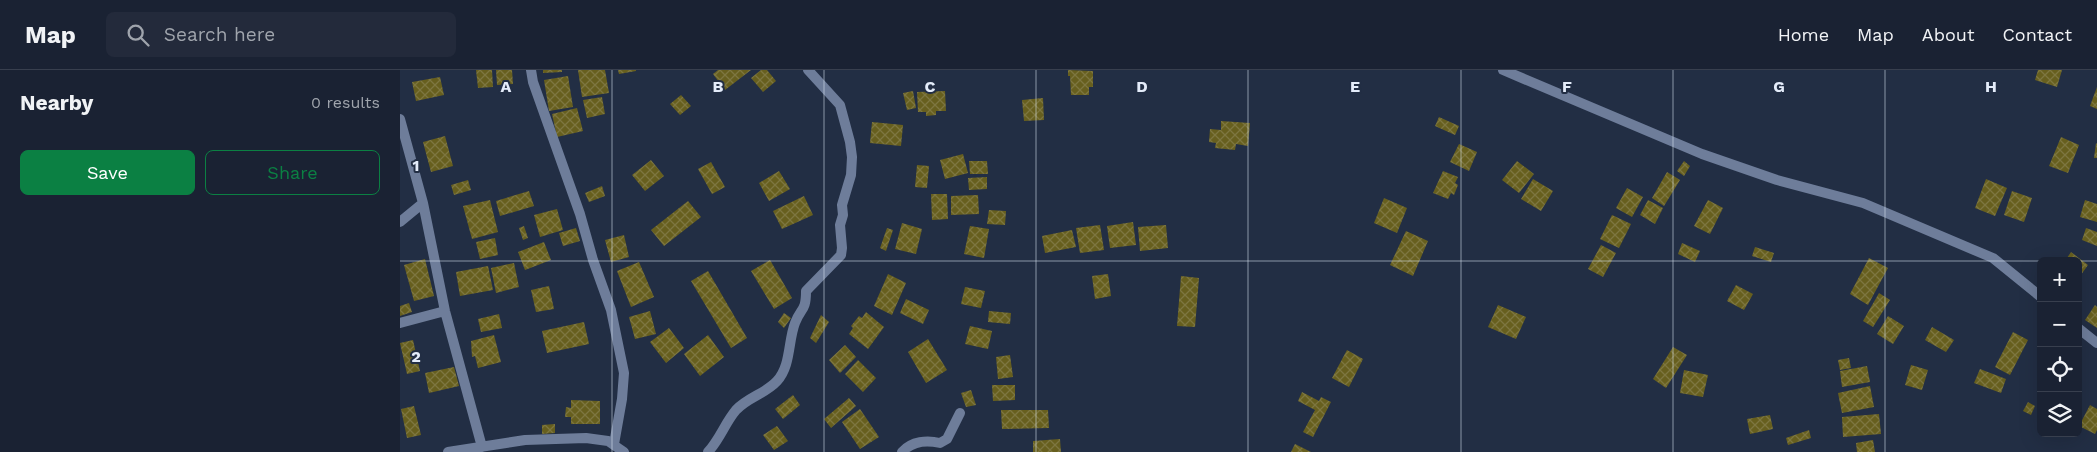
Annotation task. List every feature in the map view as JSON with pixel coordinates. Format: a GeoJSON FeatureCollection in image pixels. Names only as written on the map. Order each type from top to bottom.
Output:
{"type":"FeatureCollection","features":[{"type":"Feature","properties":{"kind":"street"},"geometry":{"type":"LineString","coordinates":[[531,70],[533,82],[580,214],[593,260],[611,310],[624,373],[622,399],[614,444]]}},
{"type":"Feature","properties":{"kind":"street"},"geometry":{"type":"LineString","coordinates":[[708,452],[722,435],[735,412],[743,403],[778,380],[786,362],[795,322],[806,306],[806,291],[841,254],[840,225],[843,215],[842,205],[851,175],[852,157],[850,142],[840,104],[808,70]]}},
{"type":"Feature","properties":{"kind":"street"},"geometry":{"type":"LineString","coordinates":[[1503,70],[1702,154],[1777,180],[1872,207],[1993,258],[2037,294]]}},
{"type":"Feature","properties":{"kind":"street"},"geometry":{"type":"LineString","coordinates":[[400,119],[423,203],[445,310],[482,447]]}},
{"type":"Feature","properties":{"kind":"street"},"geometry":{"type":"LineString","coordinates":[[400,222],[423,203]]}},
{"type":"Feature","properties":{"kind":"street"},"geometry":{"type":"LineString","coordinates":[[400,323],[445,310]]}},
{"type":"Feature","properties":{"kind":"street"},"geometry":{"type":"LineString","coordinates":[[2082,331],[2097,343]]}},
{"type":"Feature","properties":{"kind":"street"},"geometry":{"type":"LineString","coordinates":[[902,452],[906,448],[927,440],[940,443],[947,439],[960,413]]}},
{"type":"Feature","properties":{"kind":"street"},"geometry":{"type":"LineString","coordinates":[[448,452],[525,440],[586,438],[608,441],[624,452]]}},
{"type":"Feature","properties":{"kind":"building"},"geometry":{"type":"Polygon","coordinates":[[[476,70],[492,70],[493,87],[478,88],[476,70]]]}},
{"type":"Feature","properties":{"kind":"building"},"geometry":{"type":"Polygon","coordinates":[[[496,70],[512,70],[513,84],[497,85],[496,70]]]}},
{"type":"Feature","properties":{"kind":"building"},"geometry":{"type":"Polygon","coordinates":[[[543,70],[562,70],[562,72],[543,73],[543,70]]]}},
{"type":"Feature","properties":{"kind":"building"},"geometry":{"type":"Polygon","coordinates":[[[578,70],[605,70],[609,93],[582,97],[578,70]]]}},
{"type":"Feature","properties":{"kind":"building"},"geometry":{"type":"Polygon","coordinates":[[[618,70],[636,70],[636,71],[619,74],[618,70]]]}},
{"type":"Feature","properties":{"kind":"building"},"geometry":{"type":"Polygon","coordinates":[[[718,70],[751,70],[725,90],[713,74],[718,70]]]}},
{"type":"Feature","properties":{"kind":"building"},"geometry":{"type":"Polygon","coordinates":[[[761,70],[767,70],[776,81],[763,92],[751,78],[761,70]]]}},
{"type":"Feature","properties":{"kind":"building"},"geometry":{"type":"Polygon","coordinates":[[[1068,70],[1093,71],[1093,87],[1089,87],[1089,95],[1071,95],[1068,70]]]}},
{"type":"Feature","properties":{"kind":"building"},"geometry":{"type":"Polygon","coordinates":[[[2038,70],[2062,70],[2057,87],[2035,80],[2038,70]]]}},
{"type":"Feature","properties":{"kind":"building"},"geometry":{"type":"Polygon","coordinates":[[[568,76],[573,107],[549,111],[544,80],[568,76]]]}},
{"type":"Feature","properties":{"kind":"building"},"geometry":{"type":"Polygon","coordinates":[[[440,77],[444,95],[416,101],[412,82],[440,77]]]}},
{"type":"Feature","properties":{"kind":"building"},"geometry":{"type":"Polygon","coordinates":[[[2097,87],[2097,109],[2090,106],[2097,87]]]}},
{"type":"Feature","properties":{"kind":"building"},"geometry":{"type":"Polygon","coordinates":[[[913,91],[916,108],[907,110],[903,93],[913,91]]]}},
{"type":"Feature","properties":{"kind":"building"},"geometry":{"type":"Polygon","coordinates":[[[945,91],[946,111],[936,111],[936,115],[926,116],[926,112],[918,112],[917,92],[945,91]]]}},
{"type":"Feature","properties":{"kind":"building"},"geometry":{"type":"Polygon","coordinates":[[[681,95],[691,106],[680,115],[670,104],[681,95]]]}},
{"type":"Feature","properties":{"kind":"building"},"geometry":{"type":"Polygon","coordinates":[[[602,97],[605,114],[587,118],[583,100],[602,97]]]}},
{"type":"Feature","properties":{"kind":"building"},"geometry":{"type":"Polygon","coordinates":[[[1043,98],[1044,120],[1024,121],[1022,100],[1043,98]]]}},
{"type":"Feature","properties":{"kind":"building"},"geometry":{"type":"Polygon","coordinates":[[[577,108],[583,131],[557,137],[552,114],[577,108]]]}},
{"type":"Feature","properties":{"kind":"building"},"geometry":{"type":"Polygon","coordinates":[[[1439,117],[1459,126],[1455,135],[1435,126],[1439,117]]]}},
{"type":"Feature","properties":{"kind":"building"},"geometry":{"type":"Polygon","coordinates":[[[1221,121],[1250,123],[1248,146],[1236,144],[1235,150],[1215,148],[1216,143],[1209,142],[1210,129],[1221,130],[1221,121]]]}},
{"type":"Feature","properties":{"kind":"building"},"geometry":{"type":"Polygon","coordinates":[[[872,122],[903,125],[901,146],[870,143],[872,122]]]}},
{"type":"Feature","properties":{"kind":"building"},"geometry":{"type":"Polygon","coordinates":[[[445,136],[453,166],[431,172],[423,142],[445,136]]]}},
{"type":"Feature","properties":{"kind":"building"},"geometry":{"type":"Polygon","coordinates":[[[2061,137],[2079,145],[2068,173],[2049,166],[2061,137]]]}},
{"type":"Feature","properties":{"kind":"building"},"geometry":{"type":"Polygon","coordinates":[[[2096,143],[2097,158],[2094,158],[2096,143]]]}},
{"type":"Feature","properties":{"kind":"building"},"geometry":{"type":"Polygon","coordinates":[[[1459,144],[1477,152],[1469,171],[1450,162],[1459,144]]]}},
{"type":"Feature","properties":{"kind":"building"},"geometry":{"type":"Polygon","coordinates":[[[963,154],[968,173],[945,179],[940,160],[963,154]]]}},
{"type":"Feature","properties":{"kind":"building"},"geometry":{"type":"Polygon","coordinates":[[[651,160],[664,176],[645,191],[632,175],[651,160]]]}},
{"type":"Feature","properties":{"kind":"building"},"geometry":{"type":"Polygon","coordinates":[[[969,161],[987,161],[988,174],[970,174],[969,161]]]}},
{"type":"Feature","properties":{"kind":"building"},"geometry":{"type":"Polygon","coordinates":[[[1517,161],[1534,174],[1519,193],[1502,180],[1517,161]]]}},
{"type":"Feature","properties":{"kind":"building"},"geometry":{"type":"Polygon","coordinates":[[[1684,161],[1690,166],[1684,176],[1677,171],[1684,161]]]}},
{"type":"Feature","properties":{"kind":"building"},"geometry":{"type":"Polygon","coordinates":[[[711,162],[725,187],[712,194],[698,169],[711,162]]]}},
{"type":"Feature","properties":{"kind":"building"},"geometry":{"type":"Polygon","coordinates":[[[917,165],[929,166],[927,188],[915,187],[917,165]]]}},
{"type":"Feature","properties":{"kind":"building"},"geometry":{"type":"Polygon","coordinates":[[[779,171],[790,189],[769,201],[759,183],[779,171]]]}},
{"type":"Feature","properties":{"kind":"building"},"geometry":{"type":"Polygon","coordinates":[[[1443,171],[1458,177],[1455,183],[1458,185],[1454,195],[1451,193],[1448,199],[1433,193],[1443,171]]]}},
{"type":"Feature","properties":{"kind":"building"},"geometry":{"type":"Polygon","coordinates":[[[1667,172],[1680,180],[1664,206],[1652,198],[1667,172]]]}},
{"type":"Feature","properties":{"kind":"building"},"geometry":{"type":"Polygon","coordinates":[[[987,177],[987,189],[969,190],[968,178],[987,177]]]}},
{"type":"Feature","properties":{"kind":"building"},"geometry":{"type":"Polygon","coordinates":[[[1533,179],[1553,191],[1541,211],[1521,199],[1533,179]]]}},
{"type":"Feature","properties":{"kind":"building"},"geometry":{"type":"Polygon","coordinates":[[[1986,179],[2007,188],[1995,216],[1975,208],[1986,179]]]}},
{"type":"Feature","properties":{"kind":"building"},"geometry":{"type":"Polygon","coordinates":[[[468,180],[471,190],[454,195],[451,185],[468,180]]]}},
{"type":"Feature","properties":{"kind":"building"},"geometry":{"type":"Polygon","coordinates":[[[602,186],[605,196],[589,202],[585,193],[602,186]]]}},
{"type":"Feature","properties":{"kind":"building"},"geometry":{"type":"Polygon","coordinates":[[[1627,188],[1643,197],[1632,217],[1616,208],[1627,188]]]}},
{"type":"Feature","properties":{"kind":"building"},"geometry":{"type":"Polygon","coordinates":[[[529,191],[534,206],[500,216],[496,201],[529,191]]]}},
{"type":"Feature","properties":{"kind":"building"},"geometry":{"type":"Polygon","coordinates":[[[2012,191],[2032,198],[2024,222],[2004,215],[2012,191]]]}},
{"type":"Feature","properties":{"kind":"building"},"geometry":{"type":"Polygon","coordinates":[[[931,194],[947,194],[948,219],[932,220],[931,194]]]}},
{"type":"Feature","properties":{"kind":"building"},"geometry":{"type":"Polygon","coordinates":[[[978,195],[979,214],[951,215],[951,196],[978,195]]]}},
{"type":"Feature","properties":{"kind":"building"},"geometry":{"type":"Polygon","coordinates":[[[804,196],[813,215],[782,229],[773,211],[804,196]]]}},
{"type":"Feature","properties":{"kind":"building"},"geometry":{"type":"Polygon","coordinates":[[[1384,198],[1407,208],[1397,233],[1374,223],[1384,198]]]}},
{"type":"Feature","properties":{"kind":"building"},"geometry":{"type":"Polygon","coordinates":[[[490,200],[498,232],[472,239],[463,206],[490,200]]]}},
{"type":"Feature","properties":{"kind":"building"},"geometry":{"type":"Polygon","coordinates":[[[1648,200],[1663,208],[1655,224],[1640,215],[1648,200]]]}},
{"type":"Feature","properties":{"kind":"building"},"geometry":{"type":"Polygon","coordinates":[[[1708,200],[1723,208],[1710,234],[1694,226],[1708,200]]]}},
{"type":"Feature","properties":{"kind":"building"},"geometry":{"type":"Polygon","coordinates":[[[2085,200],[2097,204],[2097,222],[2080,217],[2085,200]]]}},
{"type":"Feature","properties":{"kind":"building"},"geometry":{"type":"Polygon","coordinates":[[[688,201],[701,217],[664,246],[651,230],[688,201]]]}},
{"type":"Feature","properties":{"kind":"building"},"geometry":{"type":"Polygon","coordinates":[[[557,209],[563,230],[540,237],[534,215],[557,209]]]}},
{"type":"Feature","properties":{"kind":"building"},"geometry":{"type":"Polygon","coordinates":[[[989,210],[1006,211],[1005,225],[987,224],[989,210]]]}},
{"type":"Feature","properties":{"kind":"building"},"geometry":{"type":"Polygon","coordinates":[[[1612,215],[1631,224],[1619,248],[1600,239],[1612,215]]]}},
{"type":"Feature","properties":{"kind":"building"},"geometry":{"type":"Polygon","coordinates":[[[1133,222],[1136,245],[1110,248],[1107,226],[1133,222]]]}},
{"type":"Feature","properties":{"kind":"building"},"geometry":{"type":"Polygon","coordinates":[[[902,223],[922,229],[916,254],[895,249],[902,223]]]}},
{"type":"Feature","properties":{"kind":"building"},"geometry":{"type":"Polygon","coordinates":[[[1100,225],[1104,250],[1080,253],[1076,228],[1100,225]]]}},
{"type":"Feature","properties":{"kind":"building"},"geometry":{"type":"Polygon","coordinates":[[[1166,225],[1168,248],[1140,251],[1138,227],[1166,225]]]}},
{"type":"Feature","properties":{"kind":"building"},"geometry":{"type":"Polygon","coordinates":[[[524,226],[528,238],[523,240],[519,228],[524,226]]]}},
{"type":"Feature","properties":{"kind":"building"},"geometry":{"type":"Polygon","coordinates":[[[970,226],[989,229],[984,258],[964,254],[970,226]]]}},
{"type":"Feature","properties":{"kind":"building"},"geometry":{"type":"Polygon","coordinates":[[[576,228],[580,241],[563,246],[559,233],[576,228]]]}},
{"type":"Feature","properties":{"kind":"building"},"geometry":{"type":"Polygon","coordinates":[[[887,228],[893,230],[886,251],[880,248],[887,228]]]}},
{"type":"Feature","properties":{"kind":"building"},"geometry":{"type":"Polygon","coordinates":[[[2086,228],[2097,232],[2097,246],[2082,240],[2086,228]]]}},
{"type":"Feature","properties":{"kind":"building"},"geometry":{"type":"Polygon","coordinates":[[[1072,230],[1076,247],[1045,253],[1042,236],[1072,230]]]}},
{"type":"Feature","properties":{"kind":"building"},"geometry":{"type":"Polygon","coordinates":[[[1406,231],[1428,241],[1413,276],[1390,265],[1406,231]]]}},
{"type":"Feature","properties":{"kind":"building"},"geometry":{"type":"Polygon","coordinates":[[[624,235],[629,257],[611,262],[605,240],[624,235]]]}},
{"type":"Feature","properties":{"kind":"building"},"geometry":{"type":"Polygon","coordinates":[[[495,238],[498,255],[480,259],[476,242],[495,238]]]}},
{"type":"Feature","properties":{"kind":"building"},"geometry":{"type":"Polygon","coordinates":[[[544,242],[551,260],[525,270],[518,252],[544,242]]]}},
{"type":"Feature","properties":{"kind":"building"},"geometry":{"type":"Polygon","coordinates":[[[1682,243],[1700,251],[1695,262],[1678,254],[1682,243]]]}},
{"type":"Feature","properties":{"kind":"building"},"geometry":{"type":"Polygon","coordinates":[[[1601,245],[1616,253],[1603,277],[1588,269],[1601,245]]]}},
{"type":"Feature","properties":{"kind":"building"},"geometry":{"type":"Polygon","coordinates":[[[1755,247],[1774,253],[1771,262],[1752,256],[1755,247]]]}},
{"type":"Feature","properties":{"kind":"building"},"geometry":{"type":"Polygon","coordinates":[[[2071,252],[2078,257],[2068,257],[2071,252]]]}},
{"type":"Feature","properties":{"kind":"building"},"geometry":{"type":"Polygon","coordinates":[[[1869,258],[1888,268],[1868,305],[1850,294],[1869,258]]]}},
{"type":"Feature","properties":{"kind":"building"},"geometry":{"type":"Polygon","coordinates":[[[425,259],[434,296],[414,301],[404,265],[425,259]]]}},
{"type":"Feature","properties":{"kind":"building"},"geometry":{"type":"Polygon","coordinates":[[[770,260],[792,298],[774,309],[751,271],[770,260]]]}},
{"type":"Feature","properties":{"kind":"building"},"geometry":{"type":"Polygon","coordinates":[[[2082,260],[2088,265],[2082,273],[2082,260]]]}},
{"type":"Feature","properties":{"kind":"building"},"geometry":{"type":"Polygon","coordinates":[[[639,262],[654,297],[631,307],[617,271],[639,262]]]}},
{"type":"Feature","properties":{"kind":"building"},"geometry":{"type":"Polygon","coordinates":[[[514,263],[519,287],[496,293],[491,268],[514,263]]]}},
{"type":"Feature","properties":{"kind":"building"},"geometry":{"type":"Polygon","coordinates":[[[488,266],[493,290],[460,296],[456,272],[488,266]]]}},
{"type":"Feature","properties":{"kind":"building"},"geometry":{"type":"Polygon","coordinates":[[[708,271],[747,338],[731,348],[691,281],[708,271]]]}},
{"type":"Feature","properties":{"kind":"building"},"geometry":{"type":"Polygon","coordinates":[[[888,274],[906,283],[892,315],[874,306],[888,274]]]}},
{"type":"Feature","properties":{"kind":"building"},"geometry":{"type":"Polygon","coordinates":[[[1108,274],[1111,296],[1095,299],[1092,276],[1108,274]]]}},
{"type":"Feature","properties":{"kind":"building"},"geometry":{"type":"Polygon","coordinates":[[[1181,276],[1199,278],[1195,327],[1177,326],[1181,276]]]}},
{"type":"Feature","properties":{"kind":"building"},"geometry":{"type":"Polygon","coordinates":[[[1736,285],[1753,294],[1744,310],[1727,301],[1736,285]]]}},
{"type":"Feature","properties":{"kind":"building"},"geometry":{"type":"Polygon","coordinates":[[[549,286],[554,309],[536,312],[531,290],[549,286]]]}},
{"type":"Feature","properties":{"kind":"building"},"geometry":{"type":"Polygon","coordinates":[[[965,287],[985,291],[981,308],[961,304],[965,287]]]}},
{"type":"Feature","properties":{"kind":"building"},"geometry":{"type":"Polygon","coordinates":[[[1879,293],[1890,300],[1873,327],[1863,321],[1879,293]]]}},
{"type":"Feature","properties":{"kind":"building"},"geometry":{"type":"Polygon","coordinates":[[[906,299],[929,310],[923,324],[900,313],[906,299]]]}},
{"type":"Feature","properties":{"kind":"building"},"geometry":{"type":"Polygon","coordinates":[[[409,303],[412,312],[400,316],[400,306],[409,303]]]}},
{"type":"Feature","properties":{"kind":"building"},"geometry":{"type":"Polygon","coordinates":[[[1498,305],[1526,317],[1516,339],[1488,327],[1498,305]]]}},
{"type":"Feature","properties":{"kind":"building"},"geometry":{"type":"Polygon","coordinates":[[[2095,305],[2097,307],[2097,328],[2085,320],[2095,305]]]}},
{"type":"Feature","properties":{"kind":"building"},"geometry":{"type":"Polygon","coordinates":[[[650,311],[656,334],[635,339],[629,317],[650,311]]]}},
{"type":"Feature","properties":{"kind":"building"},"geometry":{"type":"Polygon","coordinates":[[[989,311],[1011,313],[1010,324],[988,322],[989,311]]]}},
{"type":"Feature","properties":{"kind":"building"},"geometry":{"type":"Polygon","coordinates":[[[866,312],[884,327],[868,349],[849,334],[853,328],[851,326],[859,316],[862,318],[866,312]]]}},
{"type":"Feature","properties":{"kind":"building"},"geometry":{"type":"Polygon","coordinates":[[[784,313],[791,318],[784,328],[778,322],[784,313]]]}},
{"type":"Feature","properties":{"kind":"building"},"geometry":{"type":"Polygon","coordinates":[[[499,314],[502,328],[481,332],[478,319],[499,314]]]}},
{"type":"Feature","properties":{"kind":"building"},"geometry":{"type":"Polygon","coordinates":[[[821,315],[829,322],[816,343],[810,338],[821,315]]]}},
{"type":"Feature","properties":{"kind":"building"},"geometry":{"type":"Polygon","coordinates":[[[1888,316],[1904,326],[1893,344],[1877,334],[1888,316]]]}},
{"type":"Feature","properties":{"kind":"building"},"geometry":{"type":"Polygon","coordinates":[[[584,322],[589,344],[547,353],[542,331],[584,322]]]}},
{"type":"Feature","properties":{"kind":"building"},"geometry":{"type":"Polygon","coordinates":[[[970,326],[992,331],[988,349],[965,344],[970,326]]]}},
{"type":"Feature","properties":{"kind":"building"},"geometry":{"type":"Polygon","coordinates":[[[1932,327],[1954,340],[1946,352],[1925,340],[1932,327]]]}},
{"type":"Feature","properties":{"kind":"building"},"geometry":{"type":"Polygon","coordinates":[[[669,328],[684,348],[666,363],[650,342],[669,328]]]}},
{"type":"Feature","properties":{"kind":"building"},"geometry":{"type":"Polygon","coordinates":[[[2013,332],[2028,340],[2010,375],[1995,367],[2013,332]]]}},
{"type":"Feature","properties":{"kind":"building"},"geometry":{"type":"Polygon","coordinates":[[[494,335],[501,362],[478,368],[475,356],[472,357],[471,341],[494,335]]]}},
{"type":"Feature","properties":{"kind":"building"},"geometry":{"type":"Polygon","coordinates":[[[708,335],[724,357],[700,376],[684,354],[708,335]]]}},
{"type":"Feature","properties":{"kind":"building"},"geometry":{"type":"Polygon","coordinates":[[[928,339],[947,370],[926,383],[908,352],[928,339]]]}},
{"type":"Feature","properties":{"kind":"building"},"geometry":{"type":"Polygon","coordinates":[[[413,340],[420,371],[407,374],[400,343],[413,340]]]}},
{"type":"Feature","properties":{"kind":"building"},"geometry":{"type":"Polygon","coordinates":[[[845,345],[856,357],[840,373],[829,360],[845,345]]]}},
{"type":"Feature","properties":{"kind":"building"},"geometry":{"type":"Polygon","coordinates":[[[1673,347],[1687,355],[1666,388],[1653,379],[1673,347]]]}},
{"type":"Feature","properties":{"kind":"building"},"geometry":{"type":"Polygon","coordinates":[[[1347,350],[1363,359],[1349,387],[1332,378],[1347,350]]]}},
{"type":"Feature","properties":{"kind":"building"},"geometry":{"type":"Polygon","coordinates":[[[1010,355],[1013,377],[998,379],[996,357],[1010,355]]]}},
{"type":"Feature","properties":{"kind":"building"},"geometry":{"type":"Polygon","coordinates":[[[1849,358],[1851,368],[1840,370],[1838,360],[1849,358]]]}},
{"type":"Feature","properties":{"kind":"building"},"geometry":{"type":"Polygon","coordinates":[[[858,360],[876,378],[863,392],[845,374],[858,360]]]}},
{"type":"Feature","properties":{"kind":"building"},"geometry":{"type":"Polygon","coordinates":[[[1911,365],[1928,370],[1922,390],[1905,385],[1911,365]]]}},
{"type":"Feature","properties":{"kind":"building"},"geometry":{"type":"Polygon","coordinates":[[[1867,366],[1870,382],[1842,387],[1840,371],[1867,366]]]}},
{"type":"Feature","properties":{"kind":"building"},"geometry":{"type":"Polygon","coordinates":[[[454,367],[459,386],[429,393],[425,373],[454,367]]]}},
{"type":"Feature","properties":{"kind":"building"},"geometry":{"type":"Polygon","coordinates":[[[1980,369],[2006,379],[2001,393],[1974,383],[1980,369]]]}},
{"type":"Feature","properties":{"kind":"building"},"geometry":{"type":"Polygon","coordinates":[[[1684,370],[1708,375],[1703,397],[1680,393],[1684,370]]]}},
{"type":"Feature","properties":{"kind":"building"},"geometry":{"type":"Polygon","coordinates":[[[992,385],[1015,385],[1015,400],[993,401],[992,385]]]}},
{"type":"Feature","properties":{"kind":"building"},"geometry":{"type":"Polygon","coordinates":[[[1870,386],[1874,407],[1842,413],[1838,393],[1870,386]]]}},
{"type":"Feature","properties":{"kind":"building"},"geometry":{"type":"Polygon","coordinates":[[[971,390],[976,405],[966,407],[961,393],[971,390]]]}},
{"type":"Feature","properties":{"kind":"building"},"geometry":{"type":"Polygon","coordinates":[[[1302,392],[1319,401],[1321,397],[1331,402],[1313,437],[1303,432],[1315,410],[1298,401],[1302,392]]]}},
{"type":"Feature","properties":{"kind":"building"},"geometry":{"type":"Polygon","coordinates":[[[793,395],[800,405],[783,419],[775,409],[793,395]]]}},
{"type":"Feature","properties":{"kind":"building"},"geometry":{"type":"Polygon","coordinates":[[[849,398],[856,406],[831,428],[824,419],[849,398]]]}},
{"type":"Feature","properties":{"kind":"building"},"geometry":{"type":"Polygon","coordinates":[[[571,400],[600,401],[600,424],[571,424],[571,417],[565,417],[566,407],[571,408],[571,400]]]}},
{"type":"Feature","properties":{"kind":"building"},"geometry":{"type":"Polygon","coordinates":[[[2028,402],[2035,406],[2031,415],[2023,411],[2028,402]]]}},
{"type":"Feature","properties":{"kind":"building"},"geometry":{"type":"Polygon","coordinates":[[[2090,405],[2097,409],[2097,430],[2095,434],[2082,428],[2082,420],[2090,405]]]}},
{"type":"Feature","properties":{"kind":"building"},"geometry":{"type":"Polygon","coordinates":[[[414,406],[421,435],[407,438],[401,409],[414,406]]]}},
{"type":"Feature","properties":{"kind":"building"},"geometry":{"type":"Polygon","coordinates":[[[860,409],[879,437],[860,449],[842,422],[860,409]]]}},
{"type":"Feature","properties":{"kind":"building"},"geometry":{"type":"Polygon","coordinates":[[[1001,410],[1048,410],[1049,428],[1002,429],[1001,410]]]}},
{"type":"Feature","properties":{"kind":"building"},"geometry":{"type":"Polygon","coordinates":[[[1879,414],[1881,434],[1843,437],[1842,417],[1879,414]]]}},
{"type":"Feature","properties":{"kind":"building"},"geometry":{"type":"Polygon","coordinates":[[[1770,415],[1773,429],[1750,434],[1747,419],[1770,415]]]}},
{"type":"Feature","properties":{"kind":"building"},"geometry":{"type":"Polygon","coordinates":[[[555,424],[555,433],[542,434],[542,425],[555,424]]]}},
{"type":"Feature","properties":{"kind":"building"},"geometry":{"type":"Polygon","coordinates":[[[777,426],[788,441],[774,450],[763,435],[777,426]]]}},
{"type":"Feature","properties":{"kind":"building"},"geometry":{"type":"Polygon","coordinates":[[[1809,430],[1811,438],[1788,445],[1786,438],[1809,430]]]}},
{"type":"Feature","properties":{"kind":"building"},"geometry":{"type":"Polygon","coordinates":[[[1060,439],[1061,452],[1033,452],[1033,441],[1060,439]]]}},
{"type":"Feature","properties":{"kind":"building"},"geometry":{"type":"Polygon","coordinates":[[[1873,440],[1875,452],[1857,452],[1856,443],[1873,440]]]}},
{"type":"Feature","properties":{"kind":"building"},"geometry":{"type":"Polygon","coordinates":[[[1295,444],[1311,452],[1291,452],[1295,444]]]}}]}
